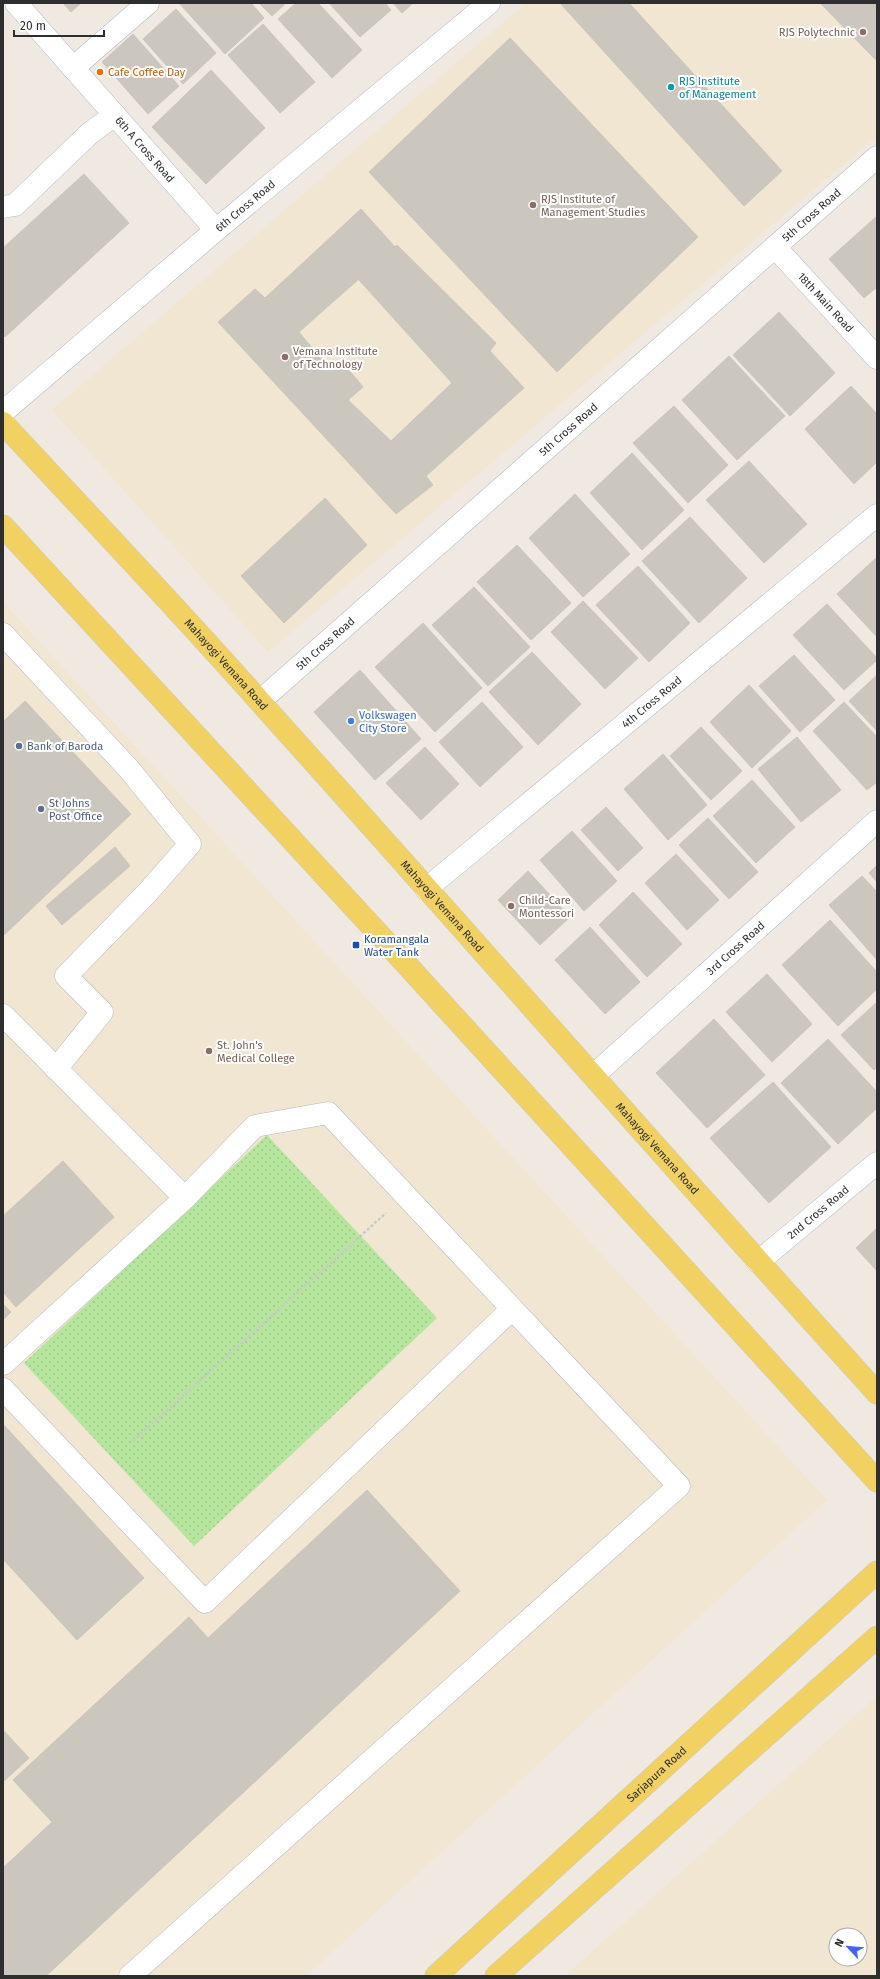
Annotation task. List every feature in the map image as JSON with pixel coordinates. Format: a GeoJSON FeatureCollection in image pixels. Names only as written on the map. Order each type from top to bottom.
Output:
{"type":"FeatureCollection","features":[{"type":"Feature","properties":{"kind":"main road","name":"Mahayogi Vemana Road"},"geometry":{"type":"LineString","coordinates":[[3,423],[260,701],[758,1262],[877,1393]]}},
{"type":"Feature","properties":{"kind":"main road"},"geometry":{"type":"LineString","coordinates":[[3,526],[386,942],[877,1481]]}},
{"type":"Feature","properties":{"kind":"main road","name":"Sarjapura Road"},"geometry":{"type":"LineString","coordinates":[[436,1976],[877,1572]]}},
{"type":"Feature","properties":{"kind":"main road"},"geometry":{"type":"LineString","coordinates":[[496,1976],[877,1637]]}},
{"type":"Feature","properties":{"kind":"street","name":"6th A Cross Road"},"geometry":{"type":"LineString","coordinates":[[16,3],[216,230]]}},
{"type":"Feature","properties":{"kind":"street"},"geometry":{"type":"LineString","coordinates":[[74,68],[148,3]]}},
{"type":"Feature","properties":{"kind":"street","name":"6th Cross Road"},"geometry":{"type":"LineString","coordinates":[[3,412],[216,230],[490,3]]}},
{"type":"Feature","properties":{"kind":"street"},"geometry":{"type":"LineString","coordinates":[[3,207],[15,205],[90,133],[115,115]]}},
{"type":"Feature","properties":{"kind":"street","name":"5th Cross Road"},"geometry":{"type":"LineString","coordinates":[[260,701],[877,157]]}},
{"type":"Feature","properties":{"kind":"street","name":"18th Main Road"},"geometry":{"type":"LineString","coordinates":[[776,247],[877,358]]}},
{"type":"Feature","properties":{"kind":"street","name":"4th Cross Road"},"geometry":{"type":"LineString","coordinates":[[426,889],[877,515]]}},
{"type":"Feature","properties":{"kind":"street"},"geometry":{"type":"LineString","coordinates":[[3,634],[128,768],[190,844],[147,893],[66,976],[102,1012],[56,1069]]}},
{"type":"Feature","properties":{"kind":"street","name":"3rd Cross Road"},"geometry":{"type":"LineString","coordinates":[[594,1076],[877,821]]}},
{"type":"Feature","properties":{"kind":"street"},"geometry":{"type":"LineString","coordinates":[[3,1016],[184,1198]]}},
{"type":"Feature","properties":{"kind":"street"},"geometry":{"type":"LineString","coordinates":[[3,1364],[184,1198],[255,1126],[328,1113],[679,1486],[130,1976]]}},
{"type":"Feature","properties":{"kind":"street","name":"2nd Cross Road"},"geometry":{"type":"LineString","coordinates":[[758,1262],[877,1163]]}},
{"type":"Feature","properties":{"kind":"street"},"geometry":{"type":"LineString","coordinates":[[3,1388],[205,1602],[512,1309]]}},
{"type":"Feature","properties":{"kind":"path"},"geometry":{"type":"LineString","coordinates":[[133,1441],[406,1195]]}},
{"type":"Feature","properties":{"kind":"shaded area"},"geometry":{"type":"Polygon","coordinates":[[[526,3],[877,3],[877,136],[268,652],[52,410],[526,3]]]}},
{"type":"Feature","properties":{"kind":"shaded area","name":"St. John's Medical College"},"geometry":{"type":"Polygon","coordinates":[[[3,602],[827,1500],[306,1976],[3,1976],[3,602]]]}},
{"type":"Feature","properties":{"kind":"shaded area"},"geometry":{"type":"Polygon","coordinates":[[[877,1696],[877,1976],[565,1976],[877,1696]]]}},
{"type":"Feature","properties":{"kind":"green space"},"geometry":{"type":"Polygon","coordinates":[[[267,1135],[437,1318],[194,1546],[24,1363],[267,1135]]]}},
{"type":"Feature","properties":{"kind":"building"},"geometry":{"type":"Polygon","coordinates":[[[63,3],[81,3],[71,12],[63,3]]]}},
{"type":"Feature","properties":{"kind":"building"},"geometry":{"type":"Polygon","coordinates":[[[179,3],[251,3],[264,18],[225,54],[179,3]]]}},
{"type":"Feature","properties":{"kind":"building"},"geometry":{"type":"Polygon","coordinates":[[[259,3],[286,3],[272,16],[259,3]]]}},
{"type":"Feature","properties":{"kind":"building"},"geometry":{"type":"Polygon","coordinates":[[[296,3],[318,3],[362,50],[332,78],[278,19],[296,3]]]}},
{"type":"Feature","properties":{"kind":"building"},"geometry":{"type":"Polygon","coordinates":[[[329,3],[385,3],[391,10],[360,37],[329,3]]]}},
{"type":"Feature","properties":{"kind":"building"},"geometry":{"type":"Polygon","coordinates":[[[393,3],[413,3],[402,13],[393,3]]]}},
{"type":"Feature","properties":{"kind":"building","name":"RJS Institute of Management"},"geometry":{"type":"Polygon","coordinates":[[[560,3],[629,3],[782,171],[744,206],[560,3]]]}},
{"type":"Feature","properties":{"kind":"building","name":"RJS Polytechnic"},"geometry":{"type":"Polygon","coordinates":[[[820,3],[877,3],[877,61],[820,3]]]}},
{"type":"Feature","properties":{"kind":"building"},"geometry":{"type":"Polygon","coordinates":[[[176,9],[216,53],[183,84],[143,39],[176,9]]]}},
{"type":"Feature","properties":{"kind":"building"},"geometry":{"type":"Polygon","coordinates":[[[263,24],[315,82],[280,113],[228,55],[263,24]]]}},
{"type":"Feature","properties":{"kind":"building"},"geometry":{"type":"Polygon","coordinates":[[[133,34],[179,86],[148,114],[102,62],[133,34]]]}},
{"type":"Feature","properties":{"kind":"building","name":"RJS Institute of Management Studies"},"geometry":{"type":"Polygon","coordinates":[[[510,38],[698,237],[557,372],[369,172],[510,38]]]}},
{"type":"Feature","properties":{"kind":"building"},"geometry":{"type":"Polygon","coordinates":[[[211,70],[265,128],[206,184],[152,127],[211,70]]]}},
{"type":"Feature","properties":{"kind":"building"},"geometry":{"type":"Polygon","coordinates":[[[84,174],[129,223],[5,337],[3,334],[3,248],[84,174]]]}},
{"type":"Feature","properties":{"kind":"building","name":"Vemana Institute of Technology"},"geometry":{"type":"Polygon","coordinates":[[[361,209],[395,247],[397,245],[496,343],[490,351],[524,388],[426,476],[433,485],[396,514],[218,322],[255,289],[265,298],[361,209]],[[391,251],[299,332],[331,371],[343,363],[363,387],[348,400],[391,441],[452,383],[359,280],[391,251]]]}},
{"type":"Feature","properties":{"kind":"building"},"geometry":{"type":"Polygon","coordinates":[[[877,216],[877,287],[864,298],[829,259],[877,216]]]}},
{"type":"Feature","properties":{"kind":"building"},"geometry":{"type":"Polygon","coordinates":[[[779,312],[835,373],[790,416],[733,355],[779,312]]]}},
{"type":"Feature","properties":{"kind":"building"},"geometry":{"type":"Polygon","coordinates":[[[729,356],[785,416],[737,460],[682,400],[729,356]]]}},
{"type":"Feature","properties":{"kind":"building"},"geometry":{"type":"Polygon","coordinates":[[[851,386],[877,414],[877,462],[854,484],[805,429],[851,386]]]}},
{"type":"Feature","properties":{"kind":"building"},"geometry":{"type":"Polygon","coordinates":[[[674,406],[728,465],[688,503],[633,443],[674,406]]]}},
{"type":"Feature","properties":{"kind":"building"},"geometry":{"type":"Polygon","coordinates":[[[632,453],[684,510],[642,550],[590,493],[632,453]]]}},
{"type":"Feature","properties":{"kind":"building"},"geometry":{"type":"Polygon","coordinates":[[[749,461],[807,524],[764,563],[706,500],[749,461]]]}},
{"type":"Feature","properties":{"kind":"building"},"geometry":{"type":"Polygon","coordinates":[[[575,494],[630,554],[583,597],[529,538],[575,494]]]}},
{"type":"Feature","properties":{"kind":"building"},"geometry":{"type":"Polygon","coordinates":[[[325,498],[367,545],[284,623],[241,576],[325,498]]]}},
{"type":"Feature","properties":{"kind":"building"},"geometry":{"type":"Polygon","coordinates":[[[690,517],[747,578],[699,623],[642,561],[690,517]]]}},
{"type":"Feature","properties":{"kind":"building"},"geometry":{"type":"Polygon","coordinates":[[[517,545],[571,603],[531,640],[477,582],[517,545]]]}},
{"type":"Feature","properties":{"kind":"building"},"geometry":{"type":"Polygon","coordinates":[[[876,558],[877,560],[877,637],[837,594],[876,558]]]}},
{"type":"Feature","properties":{"kind":"building"},"geometry":{"type":"Polygon","coordinates":[[[638,566],[690,623],[649,662],[596,605],[638,566]]]}},
{"type":"Feature","properties":{"kind":"building"},"geometry":{"type":"Polygon","coordinates":[[[474,587],[530,647],[488,686],[432,625],[474,587]]]}},
{"type":"Feature","properties":{"kind":"building"},"geometry":{"type":"Polygon","coordinates":[[[583,601],[638,658],[605,689],[551,632],[583,601]]]}},
{"type":"Feature","properties":{"kind":"building"},"geometry":{"type":"Polygon","coordinates":[[[827,604],[877,658],[877,660],[844,690],[793,635],[827,604]]]}},
{"type":"Feature","properties":{"kind":"building"},"geometry":{"type":"Polygon","coordinates":[[[423,623],[482,688],[435,732],[375,667],[423,623]]]}},
{"type":"Feature","properties":{"kind":"building"},"geometry":{"type":"Polygon","coordinates":[[[532,652],[581,704],[538,745],[489,692],[532,652]]]}},
{"type":"Feature","properties":{"kind":"building"},"geometry":{"type":"Polygon","coordinates":[[[794,655],[835,700],[800,732],[759,686],[794,655]]]}},
{"type":"Feature","properties":{"kind":"building"},"geometry":{"type":"Polygon","coordinates":[[[360,670],[421,739],[375,780],[314,712],[360,670]]]}},
{"type":"Feature","properties":{"kind":"building"},"geometry":{"type":"Polygon","coordinates":[[[877,675],[877,731],[849,701],[877,675]]]}},
{"type":"Feature","properties":{"kind":"building"},"geometry":{"type":"Polygon","coordinates":[[[749,685],[791,731],[752,768],[710,722],[749,685]]]}},
{"type":"Feature","properties":{"kind":"building"},"geometry":{"type":"Polygon","coordinates":[[[25,701],[131,814],[3,936],[3,722],[25,701]]]}},
{"type":"Feature","properties":{"kind":"building"},"geometry":{"type":"Polygon","coordinates":[[[482,702],[523,747],[480,787],[439,742],[482,702]]]}},
{"type":"Feature","properties":{"kind":"building"},"geometry":{"type":"Polygon","coordinates":[[[844,702],[877,737],[877,782],[867,790],[813,731],[844,702]]]}},
{"type":"Feature","properties":{"kind":"building"},"geometry":{"type":"Polygon","coordinates":[[[701,727],[742,771],[711,800],[670,756],[701,727]]]}},
{"type":"Feature","properties":{"kind":"building"},"geometry":{"type":"Polygon","coordinates":[[[797,737],[841,790],[801,822],[758,769],[797,737]]]}},
{"type":"Feature","properties":{"kind":"building"},"geometry":{"type":"Polygon","coordinates":[[[425,747],[459,784],[421,820],[386,783],[425,747]]]}},
{"type":"Feature","properties":{"kind":"building"},"geometry":{"type":"Polygon","coordinates":[[[663,754],[707,805],[668,840],[624,789],[663,754]]]}},
{"type":"Feature","properties":{"kind":"building"},"geometry":{"type":"Polygon","coordinates":[[[752,780],[795,827],[756,863],[713,816],[752,780]]]}},
{"type":"Feature","properties":{"kind":"building"},"geometry":{"type":"Polygon","coordinates":[[[606,807],[643,848],[618,871],[581,830],[606,807]]]}},
{"type":"Feature","properties":{"kind":"building"},"geometry":{"type":"Polygon","coordinates":[[[708,818],[758,872],[729,899],[679,845],[708,818]]]}},
{"type":"Feature","properties":{"kind":"building"},"geometry":{"type":"Polygon","coordinates":[[[572,831],[617,881],[584,911],[540,860],[572,831]]]}},
{"type":"Feature","properties":{"kind":"building"},"geometry":{"type":"Polygon","coordinates":[[[115,847],[130,866],[62,925],[46,906],[115,847]]]}},
{"type":"Feature","properties":{"kind":"building"},"geometry":{"type":"Polygon","coordinates":[[[676,854],[719,900],[687,930],[645,883],[676,854]]]}},
{"type":"Feature","properties":{"kind":"building"},"geometry":{"type":"Polygon","coordinates":[[[877,865],[877,882],[869,873],[877,865]]]}},
{"type":"Feature","properties":{"kind":"building"},"geometry":{"type":"Polygon","coordinates":[[[528,871],[570,917],[540,945],[498,900],[528,871]]]}},
{"type":"Feature","properties":{"kind":"building"},"geometry":{"type":"Polygon","coordinates":[[[862,876],[877,892],[877,960],[829,905],[862,876]]]}},
{"type":"Feature","properties":{"kind":"building"},"geometry":{"type":"Polygon","coordinates":[[[633,892],[682,944],[647,977],[599,925],[633,892]]]}},
{"type":"Feature","properties":{"kind":"building"},"geometry":{"type":"Polygon","coordinates":[[[830,920],[877,972],[877,989],[838,1026],[782,965],[830,920]]]}},
{"type":"Feature","properties":{"kind":"building"},"geometry":{"type":"Polygon","coordinates":[[[590,927],[640,982],[605,1014],[555,960],[590,927]]]}},
{"type":"Feature","properties":{"kind":"building"},"geometry":{"type":"Polygon","coordinates":[[[767,974],[812,1024],[772,1062],[726,1012],[767,974]]]}},
{"type":"Feature","properties":{"kind":"building"},"geometry":{"type":"Polygon","coordinates":[[[877,1002],[877,1067],[874,1070],[841,1035],[877,1002]]]}},
{"type":"Feature","properties":{"kind":"building"},"geometry":{"type":"Polygon","coordinates":[[[714,1019],[765,1075],[707,1128],[656,1073],[714,1019]]]}},
{"type":"Feature","properties":{"kind":"building"},"geometry":{"type":"Polygon","coordinates":[[[828,1039],[877,1092],[877,1108],[838,1144],[781,1083],[828,1039]]]}},
{"type":"Feature","properties":{"kind":"building"},"geometry":{"type":"Polygon","coordinates":[[[773,1082],[831,1147],[769,1203],[710,1138],[773,1082]]]}},
{"type":"Feature","properties":{"kind":"building"},"geometry":{"type":"Polygon","coordinates":[[[63,1161],[114,1217],[16,1307],[3,1292],[3,1216],[63,1161]]]}},
{"type":"Feature","properties":{"kind":"building"},"geometry":{"type":"Polygon","coordinates":[[[877,1228],[877,1271],[856,1248],[877,1228]]]}},
{"type":"Feature","properties":{"kind":"building"},"geometry":{"type":"Polygon","coordinates":[[[3,1304],[11,1312],[3,1320],[3,1304]]]}},
{"type":"Feature","properties":{"kind":"building"},"geometry":{"type":"Polygon","coordinates":[[[3,1424],[144,1578],[77,1640],[3,1559],[3,1424]]]}},
{"type":"Feature","properties":{"kind":"building"},"geometry":{"type":"Polygon","coordinates":[[[367,1490],[460,1591],[46,1976],[3,1976],[3,1868],[52,1822],[13,1780],[189,1617],[208,1638],[367,1490]]]}},
{"type":"Feature","properties":{"kind":"building"},"geometry":{"type":"Polygon","coordinates":[[[3,1730],[29,1758],[3,1782],[3,1730]]]}},
{"type":"Feature","properties":{"kind":"place","name":"RJS Polytechnic"},"geometry":{"type":"Point","coordinates":[863,32]}},
{"type":"Feature","properties":{"kind":"place","name":"Cafe Coffee Day"},"geometry":{"type":"Point","coordinates":[100,72]}},
{"type":"Feature","properties":{"kind":"place","name":"RJS Institute of Management"},"geometry":{"type":"Point","coordinates":[671,87]}},
{"type":"Feature","properties":{"kind":"place","name":"RJS Institute of Management Studies"},"geometry":{"type":"Point","coordinates":[533,205]}},
{"type":"Feature","properties":{"kind":"place","name":"Vemana Institute of Technology"},"geometry":{"type":"Point","coordinates":[285,357]}},
{"type":"Feature","properties":{"kind":"place","name":"Volkswagen City Store"},"geometry":{"type":"Point","coordinates":[351,721]}},
{"type":"Feature","properties":{"kind":"place","name":"Bank of Baroda"},"geometry":{"type":"Point","coordinates":[19,746]}},
{"type":"Feature","properties":{"kind":"place","name":"St Johns Post Office"},"geometry":{"type":"Point","coordinates":[41,809]}},
{"type":"Feature","properties":{"kind":"place","name":"Child-Care Montessori"},"geometry":{"type":"Point","coordinates":[511,906]}},
{"type":"Feature","properties":{"kind":"place","name":"Koramangala Water Tank"},"geometry":{"type":"Point","coordinates":[356,945]}},
{"type":"Feature","properties":{"kind":"place","name":"St. John's Medical College"},"geometry":{"type":"Point","coordinates":[209,1051]}}]}
